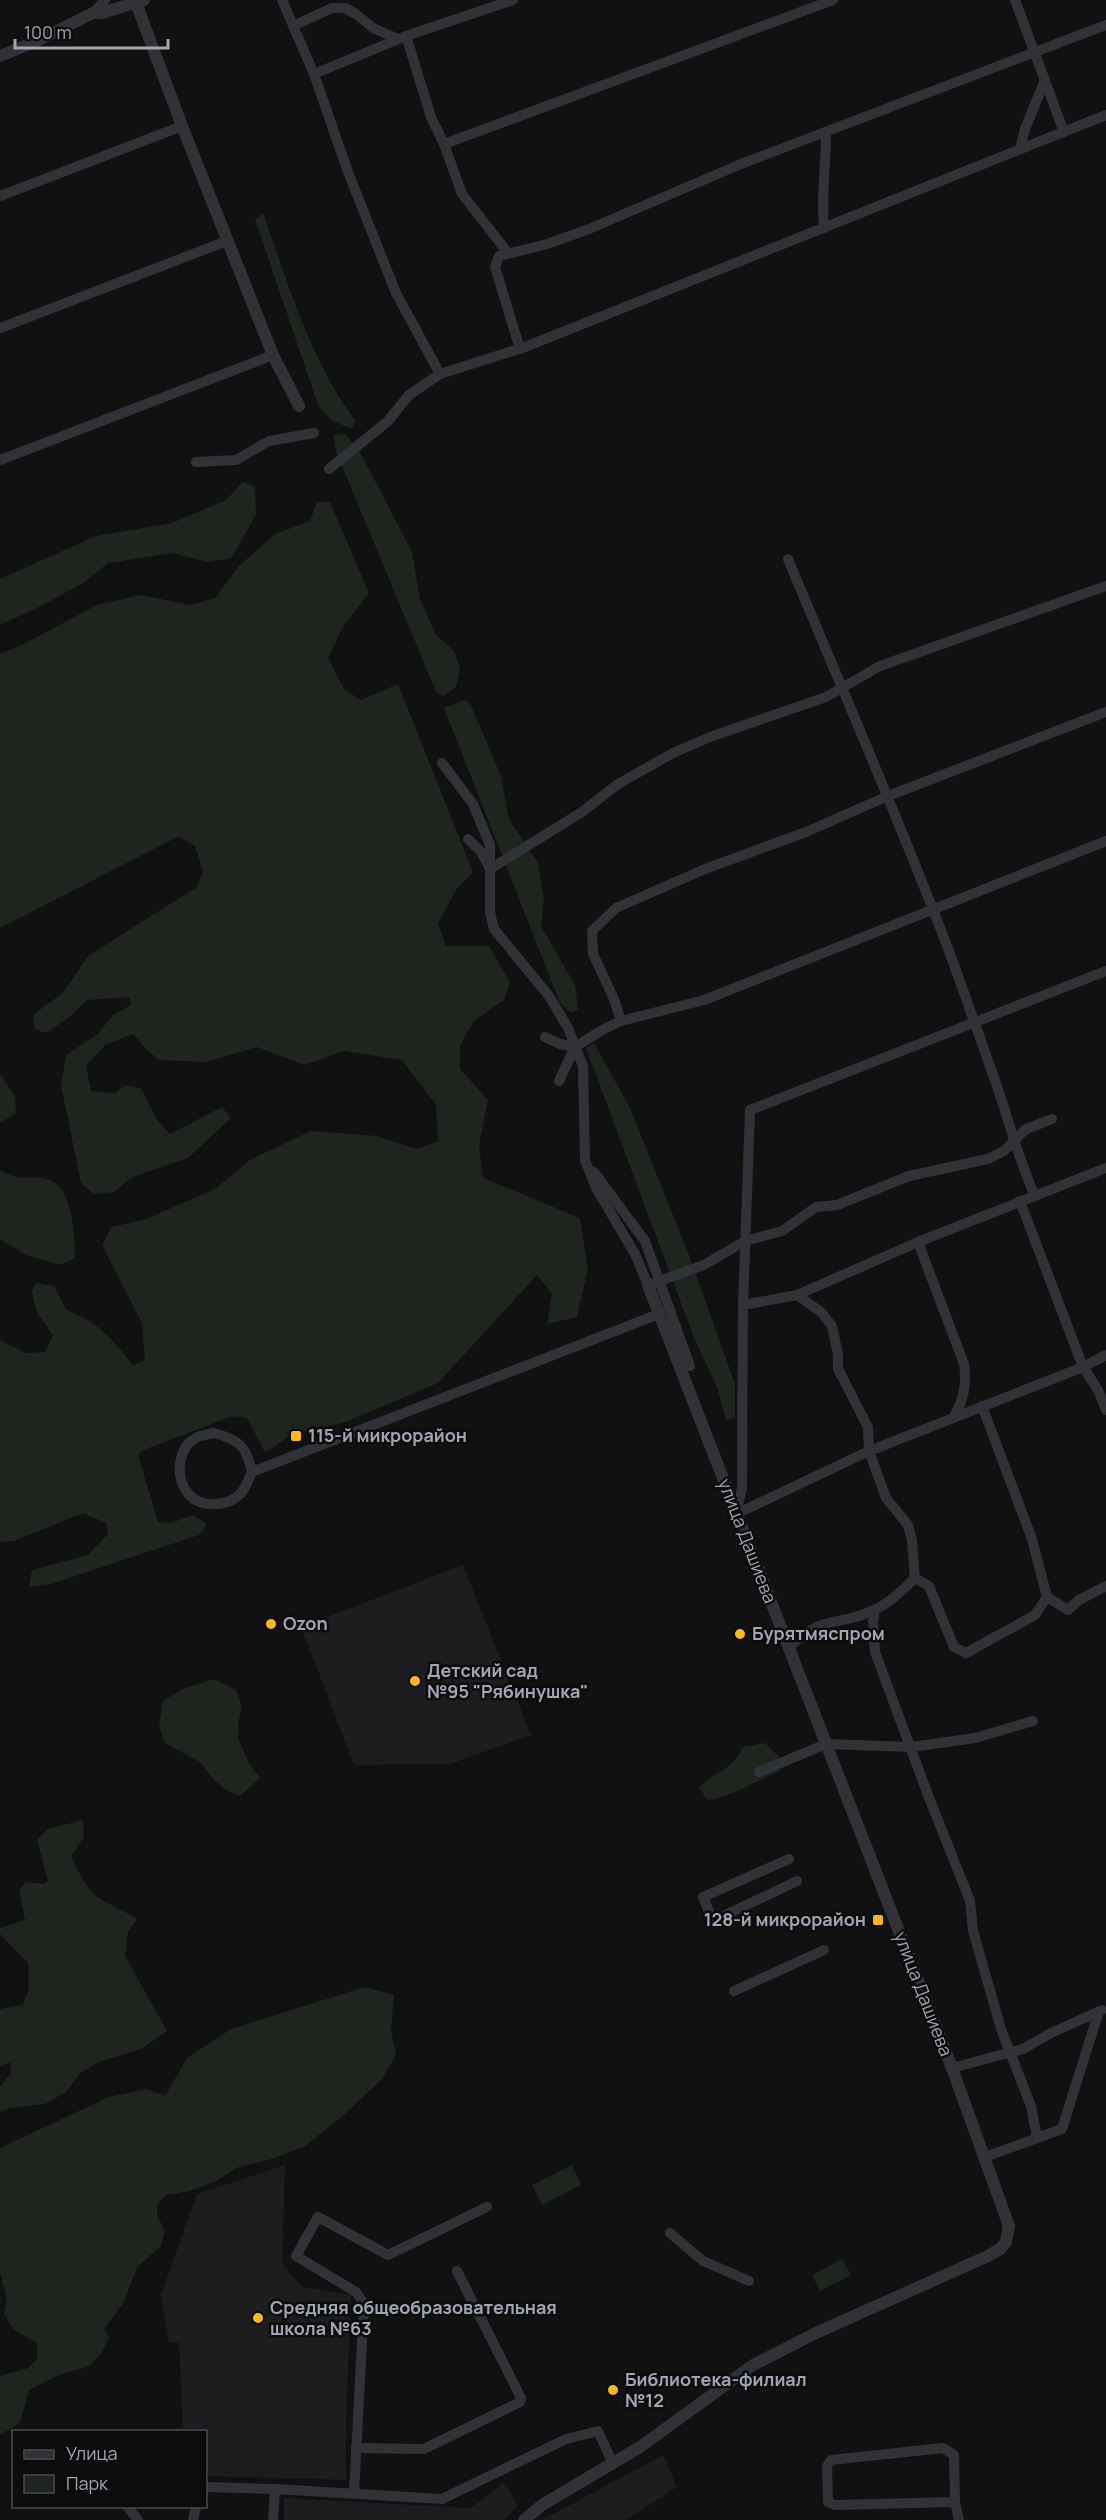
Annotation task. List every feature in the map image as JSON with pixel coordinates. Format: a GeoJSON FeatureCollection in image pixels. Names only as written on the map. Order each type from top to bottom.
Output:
{"type":"FeatureCollection","features":[{"type":"Feature","properties":{"kind":"street"},"geometry":{"type":"LineString","coordinates":[[0,56],[37,41],[93,12],[105,0]]}},
{"type":"Feature","properties":{"kind":"street"},"geometry":{"type":"LineString","coordinates":[[282,0],[314,74],[348,172],[396,292],[440,374]]}},
{"type":"Feature","properties":{"kind":"street"},"geometry":{"type":"LineString","coordinates":[[314,74],[402,38],[513,0]]}},
{"type":"Feature","properties":{"kind":"street"},"geometry":{"type":"LineString","coordinates":[[444,144],[817,2],[833,0]]}},
{"type":"Feature","properties":{"kind":"street"},"geometry":{"type":"LineString","coordinates":[[1015,0],[1064,132]]}},
{"type":"Feature","properties":{"kind":"street"},"geometry":{"type":"LineString","coordinates":[[93,12],[102,13],[138,1],[182,126],[227,241],[273,355],[299,406]]}},
{"type":"Feature","properties":{"kind":"street"},"geometry":{"type":"LineString","coordinates":[[293,26],[333,8],[345,8],[373,28],[402,38]]}},
{"type":"Feature","properties":{"kind":"street"},"geometry":{"type":"LineString","coordinates":[[520,349],[495,267],[499,256],[547,244],[589,229],[741,164],[1106,25]]}},
{"type":"Feature","properties":{"kind":"street"},"geometry":{"type":"LineString","coordinates":[[402,38],[462,194],[508,253]]}},
{"type":"Feature","properties":{"kind":"street"},"geometry":{"type":"LineString","coordinates":[[1020,149],[1024,129],[1045,80]]}},
{"type":"Feature","properties":{"kind":"street"},"geometry":{"type":"LineString","coordinates":[[329,469],[388,421],[409,395],[440,374],[520,349],[1106,115]]}},
{"type":"Feature","properties":{"kind":"street"},"geometry":{"type":"LineString","coordinates":[[0,196],[182,126]]}},
{"type":"Feature","properties":{"kind":"street"},"geometry":{"type":"LineString","coordinates":[[824,228],[821,203],[826,171],[826,132]]}},
{"type":"Feature","properties":{"kind":"street"},"geometry":{"type":"LineString","coordinates":[[0,328],[227,241]]}},
{"type":"Feature","properties":{"kind":"street"},"geometry":{"type":"LineString","coordinates":[[0,460],[273,355]]}},
{"type":"Feature","properties":{"kind":"street"},"geometry":{"type":"LineString","coordinates":[[196,462],[236,460],[269,441],[314,433]]}},
{"type":"Feature","properties":{"kind":"street"},"geometry":{"type":"LineString","coordinates":[[788,559],[933,909],[975,1022],[1021,1166],[1035,1196]]}},
{"type":"Feature","properties":{"kind":"street"},"geometry":{"type":"LineString","coordinates":[[468,839],[481,852],[490,869],[582,812],[618,784],[673,753],[710,737],[842,689],[880,666],[1106,586]]}},
{"type":"Feature","properties":{"kind":"street"},"geometry":{"type":"LineString","coordinates":[[621,1021],[614,999],[593,954],[592,931],[616,908],[705,869],[806,832],[888,796],[1106,712]]}},
{"type":"Feature","properties":{"kind":"street","name":"улица Дашиева"},"geometry":{"type":"LineString","coordinates":[[442,763],[473,804],[490,845],[490,912],[494,929],[549,996],[568,1028],[583,1066],[585,1160],[596,1188],[653,1282],[659,1314],[952,2068],[1009,2226],[1009,2235],[1000,2249],[816,2333],[746,2369],[613,2464],[542,2505],[524,2520]]}},
{"type":"Feature","properties":{"kind":"street"},"geometry":{"type":"LineString","coordinates":[[559,1081],[575,1047],[621,1021],[704,1000],[1106,841]]}},
{"type":"Feature","properties":{"kind":"street"},"geometry":{"type":"LineString","coordinates":[[736,1514],[742,1488],[743,1305],[750,1110],[1106,970]]}},
{"type":"Feature","properties":{"kind":"street"},"geometry":{"type":"LineString","coordinates":[[545,1037],[560,1044],[575,1047]]}},
{"type":"Feature","properties":{"kind":"street"},"geometry":{"type":"LineString","coordinates":[[690,1366],[653,1282],[704,1265],[745,1241],[782,1231],[816,1207],[837,1205],[880,1185],[909,1176],[988,1159],[1015,1142],[1026,1129],[1052,1119]]}},
{"type":"Feature","properties":{"kind":"street"},"geometry":{"type":"LineString","coordinates":[[743,1305],[797,1295],[918,1242],[1106,1170]]}},
{"type":"Feature","properties":{"kind":"street"},"geometry":{"type":"LineString","coordinates":[[1020,1202],[1083,1367],[1102,1390],[1106,1410]]}},
{"type":"Feature","properties":{"kind":"street"},"geometry":{"type":"LineString","coordinates":[[918,1242],[964,1364],[966,1379],[962,1404],[952,1418]]}},
{"type":"Feature","properties":{"kind":"street"},"geometry":{"type":"LineString","coordinates":[[797,1295],[821,1312],[832,1326],[838,1354],[838,1369],[868,1427],[868,1451],[886,1498],[908,1525],[912,1541],[915,1578]]}},
{"type":"Feature","properties":{"kind":"street"},"geometry":{"type":"LineString","coordinates":[[252,1472],[247,1454],[234,1438],[214,1433],[194,1438],[181,1454],[180,1474],[187,1493],[204,1504],[225,1504],[242,1493],[252,1472],[659,1314]]}},
{"type":"Feature","properties":{"kind":"street"},"geometry":{"type":"LineString","coordinates":[[736,1514],[868,1451],[1083,1367],[1106,1355]]}},
{"type":"Feature","properties":{"kind":"street"},"geometry":{"type":"LineString","coordinates":[[982,1406],[1032,1539],[1047,1597],[1068,1610],[1079,1600],[1106,1586]]}},
{"type":"Feature","properties":{"kind":"street"},"geometry":{"type":"LineString","coordinates":[[915,1578],[928,1586],[954,1647],[966,1653],[981,1647],[1035,1615],[1047,1597]]}},
{"type":"Feature","properties":{"kind":"street"},"geometry":{"type":"LineString","coordinates":[[788,1647],[805,1634],[826,1623],[851,1620],[875,1610],[891,1600],[915,1578]]}},
{"type":"Feature","properties":{"kind":"street"},"geometry":{"type":"LineString","coordinates":[[875,1610],[873,1622],[875,1652],[970,1901],[974,1931],[1001,2029],[1012,2052],[1031,2106],[1036,2137]]}},
{"type":"Feature","properties":{"kind":"street"},"geometry":{"type":"LineString","coordinates":[[759,1773],[826,1744],[912,1747],[975,1738],[1033,1721]]}},
{"type":"Feature","properties":{"kind":"street"},"geometry":{"type":"LineString","coordinates":[[789,1859],[703,1897],[713,1921],[797,1881]]}},
{"type":"Feature","properties":{"kind":"street"},"geometry":{"type":"LineString","coordinates":[[734,1991],[824,1950]]}},
{"type":"Feature","properties":{"kind":"street"},"geometry":{"type":"LineString","coordinates":[[952,2068],[1012,2052],[1103,2010]]}},
{"type":"Feature","properties":{"kind":"street"},"geometry":{"type":"LineString","coordinates":[[985,2157],[1062,2129],[1103,2010]]}},
{"type":"Feature","properties":{"kind":"street"},"geometry":{"type":"LineString","coordinates":[[354,2493],[364,2304],[356,2292],[296,2256],[318,2217],[388,2255],[487,2207]]}},
{"type":"Feature","properties":{"kind":"street"},"geometry":{"type":"LineString","coordinates":[[670,2233],[703,2261],[749,2281]]}},
{"type":"Feature","properties":{"kind":"street"},"geometry":{"type":"LineString","coordinates":[[356,2448],[424,2449],[520,2402],[521,2398],[457,2271]]}},
{"type":"Feature","properties":{"kind":"street"},"geometry":{"type":"LineString","coordinates":[[207,2487],[442,2499],[567,2439],[598,2431],[613,2464]]}},
{"type":"Feature","properties":{"kind":"street"},"geometry":{"type":"LineString","coordinates":[[954,2502],[835,2505],[828,2502],[827,2466],[831,2460],[943,2448],[954,2456],[954,2502],[958,2520]]}},
{"type":"Feature","properties":{"kind":"street"},"geometry":{"type":"LineString","coordinates":[[273,2520],[275,2489]]}},
{"type":"Feature","properties":{"kind":"street"},"geometry":{"type":"LineString","coordinates":[[129,2508],[138,2520]]}},
{"type":"Feature","properties":{"kind":"shaded area","name":"Детский сад №95 \"Рябинушка\""},"geometry":{"type":"Polygon","coordinates":[[[463,1565],[531,1735],[450,1764],[354,1765],[301,1627],[463,1565]]]}},
{"type":"Feature","properties":{"kind":"shaded area","name":"Средняя общеобразовательная школа №63"},"geometry":{"type":"Polygon","coordinates":[[[285,2165],[282,2263],[302,2287],[351,2295],[346,2480],[207,2476],[207,2430],[183,2430],[179,2343],[169,2342],[161,2295],[197,2194],[285,2165]]]}},
{"type":"Feature","properties":{"kind":"shaded area"},"geometry":{"type":"Polygon","coordinates":[[[663,2455],[677,2487],[626,2520],[542,2520],[663,2455]]]}},
{"type":"Feature","properties":{"kind":"shaded area"},"geometry":{"type":"Polygon","coordinates":[[[504,2483],[518,2505],[505,2520],[284,2520],[284,2498],[470,2508],[504,2483]]]}},
{"type":"Feature","properties":{"kind":"green space"},"geometry":{"type":"Polygon","coordinates":[[[263,213],[313,347],[339,397],[355,420],[352,429],[331,420],[318,405],[255,219],[263,213]]]}},
{"type":"Feature","properties":{"kind":"green space"},"geometry":{"type":"Polygon","coordinates":[[[345,434],[360,452],[412,552],[420,599],[436,635],[454,651],[460,669],[456,687],[443,696],[436,692],[335,449],[334,435],[345,434]]]}},
{"type":"Feature","properties":{"kind":"green space"},"geometry":{"type":"Polygon","coordinates":[[[243,482],[255,486],[256,515],[231,558],[207,562],[173,553],[108,563],[83,583],[0,625],[0,579],[96,536],[172,523],[226,500],[243,482]]]}},
{"type":"Feature","properties":{"kind":"green space"},"geometry":{"type":"Polygon","coordinates":[[[317,502],[330,502],[369,593],[343,627],[328,658],[344,689],[361,700],[398,684],[473,872],[457,888],[438,924],[446,946],[489,946],[510,982],[504,1000],[474,1021],[460,1045],[460,1069],[488,1100],[479,1145],[483,1178],[580,1218],[588,1269],[577,1317],[547,1324],[552,1294],[537,1275],[438,1383],[343,1423],[293,1433],[270,1450],[264,1451],[247,1418],[232,1416],[141,1451],[138,1455],[158,1522],[171,1523],[193,1515],[207,1524],[199,1535],[51,1584],[29,1587],[32,1570],[88,1555],[108,1534],[106,1523],[83,1513],[14,1541],[0,1542],[0,1340],[25,1353],[45,1352],[53,1335],[37,1313],[32,1292],[36,1283],[54,1286],[66,1310],[86,1319],[104,1332],[132,1365],[145,1361],[142,1323],[102,1245],[112,1227],[146,1219],[215,1189],[250,1160],[311,1131],[377,1136],[417,1149],[438,1141],[436,1105],[402,1060],[344,1051],[304,1065],[257,1047],[206,1062],[159,1060],[133,1034],[105,1045],[86,1066],[91,1091],[115,1093],[125,1085],[141,1088],[157,1120],[170,1134],[222,1107],[231,1118],[188,1158],[132,1177],[114,1192],[94,1194],[81,1183],[61,1085],[66,1055],[98,1034],[113,1015],[131,1005],[130,997],[87,1000],[68,1018],[46,1033],[34,1029],[34,1014],[63,993],[88,956],[197,887],[203,871],[195,846],[179,836],[0,928],[0,654],[22,645],[97,605],[141,595],[190,605],[215,598],[239,566],[275,534],[310,521],[317,502]]]}},
{"type":"Feature","properties":{"kind":"green space"},"geometry":{"type":"Polygon","coordinates":[[[465,700],[471,705],[501,776],[509,819],[538,863],[544,900],[541,926],[575,985],[578,1009],[571,1013],[560,1003],[444,708],[465,700]]]}},
{"type":"Feature","properties":{"kind":"green space"},"geometry":{"type":"Polygon","coordinates":[[[594,1043],[630,1108],[689,1255],[735,1384],[735,1418],[726,1420],[717,1387],[694,1338],[586,1048],[594,1043]]]}},
{"type":"Feature","properties":{"kind":"green space"},"geometry":{"type":"Polygon","coordinates":[[[0,1074],[15,1096],[16,1113],[0,1123],[0,1074]]]}},
{"type":"Feature","properties":{"kind":"green space"},"geometry":{"type":"Polygon","coordinates":[[[0,1170],[19,1177],[46,1179],[55,1183],[62,1190],[71,1212],[75,1258],[60,1265],[26,1255],[0,1239],[0,1170]]]}},
{"type":"Feature","properties":{"kind":"green space"},"geometry":{"type":"Polygon","coordinates":[[[214,1679],[236,1690],[242,1707],[238,1723],[238,1737],[248,1762],[260,1778],[240,1796],[226,1790],[214,1780],[200,1762],[165,1743],[159,1727],[163,1701],[182,1689],[214,1679]]]}},
{"type":"Feature","properties":{"kind":"green space"},"geometry":{"type":"Polygon","coordinates":[[[765,1743],[779,1757],[779,1772],[725,1796],[707,1800],[699,1787],[729,1766],[743,1747],[765,1743]]]}},
{"type":"Feature","properties":{"kind":"green space"},"geometry":{"type":"Polygon","coordinates":[[[83,1820],[84,1837],[71,1856],[88,1888],[96,1896],[137,1919],[128,1932],[125,1956],[167,2031],[141,2049],[99,2062],[80,2073],[66,2092],[45,2104],[9,2108],[0,2112],[0,2087],[11,2073],[10,2062],[0,2066],[0,2009],[23,2005],[29,1989],[28,1963],[0,1934],[0,1928],[25,1920],[19,1889],[27,1882],[44,1884],[48,1881],[37,1839],[48,1829],[83,1820]]]}},
{"type":"Feature","properties":{"kind":"green space"},"geometry":{"type":"Polygon","coordinates":[[[365,1987],[394,1995],[391,2030],[396,2055],[382,2079],[346,2113],[305,2146],[275,2158],[236,2168],[218,2180],[190,2191],[166,2195],[157,2205],[157,2215],[165,2231],[161,2246],[137,2267],[124,2302],[104,2329],[109,2338],[102,2352],[90,2366],[56,2376],[29,2390],[20,2423],[0,2435],[0,2376],[28,2368],[37,2359],[37,2343],[13,2329],[4,2314],[7,2299],[0,2273],[0,2148],[109,2097],[147,2089],[165,2096],[187,2058],[231,2029],[365,1987]]]}},
{"type":"Feature","properties":{"kind":"green space"},"geometry":{"type":"Polygon","coordinates":[[[572,2165],[581,2185],[542,2205],[532,2185],[572,2165]]]}},
{"type":"Feature","properties":{"kind":"green space"},"geometry":{"type":"Polygon","coordinates":[[[842,2259],[851,2275],[820,2291],[812,2275],[842,2259]]]}},
{"type":"Feature","properties":{"kind":"place","name":"115-й микрорайон"},"geometry":{"type":"Point","coordinates":[296,1436]}},
{"type":"Feature","properties":{"kind":"place","name":"Ozon"},"geometry":{"type":"Point","coordinates":[271,1624]}},
{"type":"Feature","properties":{"kind":"place","name":"Бурятмяспром"},"geometry":{"type":"Point","coordinates":[740,1634]}},
{"type":"Feature","properties":{"kind":"place","name":"Детский сад №95 \"Рябинушка\""},"geometry":{"type":"Point","coordinates":[415,1681]}},
{"type":"Feature","properties":{"kind":"place","name":"128-й микрорайон"},"geometry":{"type":"Point","coordinates":[878,1920]}},
{"type":"Feature","properties":{"kind":"place","name":"Средняя общеобразовательная школа №63"},"geometry":{"type":"Point","coordinates":[258,2318]}},
{"type":"Feature","properties":{"kind":"place","name":"Библиотека-филиал №12"},"geometry":{"type":"Point","coordinates":[613,2390]}}]}
